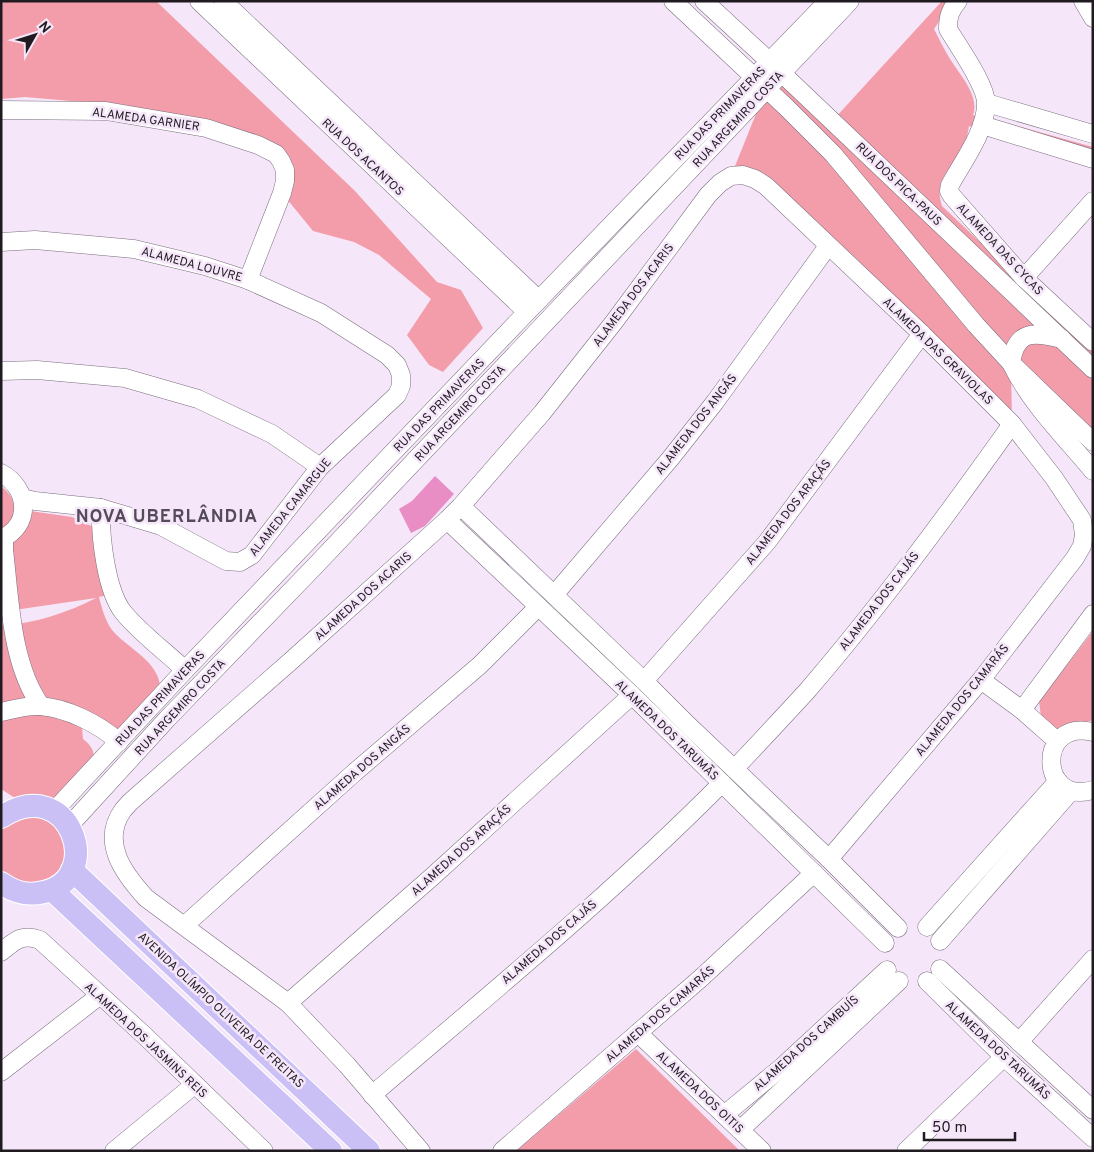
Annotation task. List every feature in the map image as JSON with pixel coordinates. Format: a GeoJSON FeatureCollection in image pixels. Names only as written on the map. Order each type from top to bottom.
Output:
{"type":"FeatureCollection","features":[{"type":"Feature","properties":{"kind":"main road"},"geometry":{"type":"LineString","coordinates":[[1,883],[9,889],[31,896],[52,890],[67,878],[72,870],[76,855],[75,840],[61,818],[40,806],[5,809]]}},
{"type":"Feature","properties":{"kind":"main road","name":"AVENIDA OLÍMPIO OLIVEIRA DE FREITAS"},"geometry":{"type":"LineString","coordinates":[[72,870],[369,1151]]}},
{"type":"Feature","properties":{"kind":"main road"},"geometry":{"type":"LineString","coordinates":[[52,890],[331,1151]]}},
{"type":"Feature","properties":{"kind":"street","name":"RUA DOS ACANTOS"},"geometry":{"type":"LineString","coordinates":[[199,1],[533,306]]}},
{"type":"Feature","properties":{"kind":"street","name":"RUA DOS ACANTOS"},"geometry":{"type":"LineString","coordinates":[[223,1],[533,306]]}},
{"type":"Feature","properties":{"kind":"street","name":"RUA DOS PICA-PAUS"},"geometry":{"type":"LineString","coordinates":[[673,1],[833,154],[976,325],[1093,442]]}},
{"type":"Feature","properties":{"kind":"street","name":"RUA DOS PICA-PAUS"},"geometry":{"type":"LineString","coordinates":[[704,1],[1093,369]]}},
{"type":"Feature","properties":{"kind":"street","name":"RUA DAS PRIMAVERAS"},"geometry":{"type":"LineString","coordinates":[[775,67],[828,1]]}},
{"type":"Feature","properties":{"kind":"street","name":"RUA ARGEMIRO COSTA"},"geometry":{"type":"LineString","coordinates":[[61,818],[167,719],[316,565],[775,67],[850,1]]}},
{"type":"Feature","properties":{"kind":"street"},"geometry":{"type":"LineString","coordinates":[[1083,1],[1093,18]]}},
{"type":"Feature","properties":{"kind":"street"},"geometry":{"type":"LineString","coordinates":[[955,4],[948,19],[948,29],[979,81],[987,103],[982,125],[1093,158]]}},
{"type":"Feature","properties":{"kind":"street","name":"RUA DAS PRIMAVERAS"},"geometry":{"type":"LineString","coordinates":[[61,818],[118,742],[185,670],[533,306],[760,83]]}},
{"type":"Feature","properties":{"kind":"street"},"geometry":{"type":"LineString","coordinates":[[987,103],[1093,134]]}},
{"type":"Feature","properties":{"kind":"street","name":"ALAMEDA GARNIER"},"geometry":{"type":"LineString","coordinates":[[1,110],[106,111],[206,128],[258,145],[276,154],[281,161],[285,176],[282,193],[248,280]]}},
{"type":"Feature","properties":{"kind":"street","name":"ALAMEDA DAS CYCAS"},"geometry":{"type":"LineString","coordinates":[[982,125],[950,185],[952,196],[1024,278],[1093,342]]}},
{"type":"Feature","properties":{"kind":"street"},"geometry":{"type":"LineString","coordinates":[[1056,148],[1062,126]]}},
{"type":"Feature","properties":{"kind":"street","name":"ALAMEDA DOS ACARIS"},"geometry":{"type":"LineString","coordinates":[[288,1003],[146,898],[132,882],[120,864],[114,845],[115,826],[122,811],[461,506],[542,413],[614,322],[708,195],[720,183],[731,176],[743,175],[755,179],[766,186]]}},
{"type":"Feature","properties":{"kind":"street","name":"ALAMEDA DAS GRAVIOLAS"},"geometry":{"type":"LineString","coordinates":[[766,186],[779,196],[828,246],[922,334],[1012,424],[1054,478],[1082,520],[1084,536]]}},
{"type":"Feature","properties":{"kind":"street"},"geometry":{"type":"LineString","coordinates":[[1024,278],[1093,201]]}},
{"type":"Feature","properties":{"kind":"street","name":"ALAMEDA LOUVRE"},"geometry":{"type":"LineString","coordinates":[[1,242],[35,240],[134,249],[205,266],[248,280],[321,313],[387,355],[397,365],[401,375],[401,386]]}},
{"type":"Feature","properties":{"kind":"street","name":"ALAMEDA DOS ANGÁS"},"geometry":{"type":"LineString","coordinates":[[554,595],[716,402],[828,246]]}},
{"type":"Feature","properties":{"kind":"street","name":"ALAMEDA DOS ARAÇÁS"},"geometry":{"type":"LineString","coordinates":[[644,681],[767,542],[922,334]]}},
{"type":"Feature","properties":{"kind":"street"},"geometry":{"type":"LineString","coordinates":[[1011,362],[1016,346],[1023,338],[1031,334],[1041,334],[1062,340]]}},
{"type":"Feature","properties":{"kind":"street","name":"RUA DOS PICA-PAUS"},"geometry":{"type":"LineString","coordinates":[[1011,362],[1020,383],[1093,471]]}},
{"type":"Feature","properties":{"kind":"street"},"geometry":{"type":"LineString","coordinates":[[1,371],[37,370],[125,378],[198,399],[272,434],[320,467]]}},
{"type":"Feature","properties":{"kind":"street","name":"ALAMEDA CAMARGUE"},"geometry":{"type":"LineString","coordinates":[[101,508],[161,526],[216,557],[226,561],[240,562],[252,555],[320,467],[390,403],[401,386]]}},
{"type":"Feature","properties":{"kind":"street","name":"ALAMEDA DOS CAJÁS"},"geometry":{"type":"LineString","coordinates":[[735,768],[806,691],[863,623],[944,518],[1012,424]]}},
{"type":"Feature","properties":{"kind":"street"},"geometry":{"type":"LineString","coordinates":[[1,473],[15,483],[22,498],[23,510],[20,521],[13,531],[2,538],[7,626],[32,694],[41,706]]}},
{"type":"Feature","properties":{"kind":"street"},"geometry":{"type":"LineString","coordinates":[[22,498],[101,508],[100,530],[112,594],[122,610],[137,627],[185,670]]}},
{"type":"Feature","properties":{"kind":"street","name":"ALAMEDA DOS TARUMÃS"},"geometry":{"type":"LineString","coordinates":[[461,506],[644,681],[722,783],[885,943]]}},
{"type":"Feature","properties":{"kind":"street","name":"ALAMEDA DOS TARUMÃS"},"geometry":{"type":"LineString","coordinates":[[447,520],[632,695],[735,768],[898,928]]}},
{"type":"Feature","properties":{"kind":"street","name":"ALAMEDA DOS CAMARÁS"},"geometry":{"type":"LineString","coordinates":[[829,859],[981,680],[1075,558],[1082,546],[1084,536]]}},
{"type":"Feature","properties":{"kind":"street"},"geometry":{"type":"LineString","coordinates":[[300,550],[316,565]]}},
{"type":"Feature","properties":{"kind":"street","name":"ALAMEDA DOS ANGÁS"},"geometry":{"type":"LineString","coordinates":[[185,925],[354,772],[480,665],[538,607]]}},
{"type":"Feature","properties":{"kind":"street"},"geometry":{"type":"LineString","coordinates":[[1022,710],[1093,614]]}},
{"type":"Feature","properties":{"kind":"street"},"geometry":{"type":"LineString","coordinates":[[584,650],[596,636]]}},
{"type":"Feature","properties":{"kind":"street"},"geometry":{"type":"LineString","coordinates":[[981,680],[1022,710],[1057,741]]}},
{"type":"Feature","properties":{"kind":"street","name":"ALAMEDA DOS ARAÇÁS"},"geometry":{"type":"LineString","coordinates":[[288,1003],[433,876],[632,695]]}},
{"type":"Feature","properties":{"kind":"street"},"geometry":{"type":"LineString","coordinates":[[156,702],[166,712],[167,719]]}},
{"type":"Feature","properties":{"kind":"street"},"geometry":{"type":"LineString","coordinates":[[1,712],[23,706],[41,706],[80,717],[110,734],[118,742]]}},
{"type":"Feature","properties":{"kind":"street"},"geometry":{"type":"LineString","coordinates":[[1093,732],[1073,731],[1064,735],[1057,741],[1050,757],[1053,774],[1064,786],[1079,792],[1093,790]]}},
{"type":"Feature","properties":{"kind":"street","name":"ALAMEDA DOS CAJÁS"},"geometry":{"type":"LineString","coordinates":[[372,1095],[544,947],[678,827],[722,783]]}},
{"type":"Feature","properties":{"kind":"street"},"geometry":{"type":"LineString","coordinates":[[927,927],[1064,786]]}},
{"type":"Feature","properties":{"kind":"street"},"geometry":{"type":"LineString","coordinates":[[940,941],[1064,786]]}},
{"type":"Feature","properties":{"kind":"street"},"geometry":{"type":"LineString","coordinates":[[768,828],[782,814]]}},
{"type":"Feature","properties":{"kind":"street","name":"ALAMEDA DOS CAMARÁS"},"geometry":{"type":"LineString","coordinates":[[502,1151],[701,978],[814,873]]}},
{"type":"Feature","properties":{"kind":"street"},"geometry":{"type":"LineString","coordinates":[[908,924],[918,924],[927,927],[935,933],[940,941],[943,960],[940,969],[927,982],[913,984],[893,975],[884,961],[883,952],[890,934],[908,924]]}},
{"type":"Feature","properties":{"kind":"street","name":"ALAMEDA DOS JASMINS REIS"},"geometry":{"type":"LineString","coordinates":[[1,952],[14,941],[24,937],[33,937],[40,940],[145,1036],[264,1151]]}},
{"type":"Feature","properties":{"kind":"street"},"geometry":{"type":"LineString","coordinates":[[1019,1042],[1093,959]]}},
{"type":"Feature","properties":{"kind":"street","name":"ALAMEDA DOS TARUMÃS"},"geometry":{"type":"LineString","coordinates":[[940,969],[1093,1110]]}},
{"type":"Feature","properties":{"kind":"street","name":"ALAMEDA DOS CAMBUÍS"},"geometry":{"type":"LineString","coordinates":[[724,1115],[893,975]]}},
{"type":"Feature","properties":{"kind":"street","name":"ALAMEDA DOS CAMBUÍS"},"geometry":{"type":"LineString","coordinates":[[740,1130],[893,975]]}},
{"type":"Feature","properties":{"kind":"street","name":"ALAMEDA DOS TARUMÃS"},"geometry":{"type":"LineString","coordinates":[[927,982],[1004,1057],[1093,1138]]}},
{"type":"Feature","properties":{"kind":"street"},"geometry":{"type":"LineString","coordinates":[[1,1072],[100,996]]}},
{"type":"Feature","properties":{"kind":"street"},"geometry":{"type":"LineString","coordinates":[[288,1003],[347,1065],[422,1151]]}},
{"type":"Feature","properties":{"kind":"street","name":"ALAMEDA DOS OITIS"},"geometry":{"type":"LineString","coordinates":[[638,1033],[762,1151]]}},
{"type":"Feature","properties":{"kind":"street"},"geometry":{"type":"LineString","coordinates":[[906,1151],[1004,1057]]}},
{"type":"Feature","properties":{"kind":"street"},"geometry":{"type":"LineString","coordinates":[[114,1151],[194,1085]]}},
{"type":"Feature","properties":{"kind":"shaded area"},"geometry":{"type":"Polygon","coordinates":[[[1,1],[156,1],[355,191],[437,282],[461,290],[483,328],[443,372],[429,365],[407,335],[431,299],[379,255],[354,242],[313,231],[282,193],[281,161],[211,125],[128,106],[25,97],[1,99],[1,1]]]}},
{"type":"Feature","properties":{"kind":"shaded area"},"geometry":{"type":"Polygon","coordinates":[[[942,1],[953,1],[934,29],[968,86],[974,100],[973,115],[1093,147],[1093,162],[969,126],[966,142],[943,179],[940,187],[940,196],[942,206],[1093,349],[1093,365],[835,118],[942,1]]]}},
{"type":"Feature","properties":{"kind":"shaded area"},"geometry":{"type":"Polygon","coordinates":[[[781,73],[1062,340],[1031,334],[1011,363],[1012,424],[779,196],[731,176],[766,89],[781,73]]]}},
{"type":"Feature","properties":{"kind":"shaded area"},"geometry":{"type":"Polygon","coordinates":[[[1057,343],[1093,377],[1093,433],[1021,364],[1019,349],[1030,344],[1057,343]]]}},
{"type":"Feature","properties":{"kind":"shaded area"},"geometry":{"type":"Polygon","coordinates":[[[1,486],[12,498],[14,510],[10,522],[1,534],[1,486]]]}},
{"type":"Feature","properties":{"kind":"shaded area"},"geometry":{"type":"Polygon","coordinates":[[[23,510],[72,517],[100,530],[113,594],[99,597],[106,618],[118,637],[150,664],[159,680],[160,690],[130,724],[117,730],[81,715],[83,739],[92,750],[94,757],[93,765],[53,799],[15,798],[1,789],[1,625],[50,617],[96,598],[1,612],[1,539],[23,510]]]}},
{"type":"Feature","properties":{"kind":"shaded area"},"geometry":{"type":"Polygon","coordinates":[[[1093,631],[1093,718],[1091,721],[1066,725],[1057,732],[1041,717],[1039,701],[1093,631]]]}},
{"type":"Feature","properties":{"kind":"shaded area"},"geometry":{"type":"Polygon","coordinates":[[[39,814],[66,835],[66,870],[37,889],[1,873],[1,829],[5,824],[39,814]]]}},
{"type":"Feature","properties":{"kind":"shaded area"},"geometry":{"type":"Polygon","coordinates":[[[636,1049],[740,1151],[516,1151],[636,1049]]]}},
{"type":"Feature","properties":{"kind":"building"},"geometry":{"type":"Polygon","coordinates":[[[435,476],[454,494],[425,526],[411,533],[399,509],[412,501],[435,476]]]}},
{"type":"Feature","properties":{"kind":"district","name":"NOVA UBERLÂNDIA"},"geometry":{"type":"Point","coordinates":[167,516]}}]}
